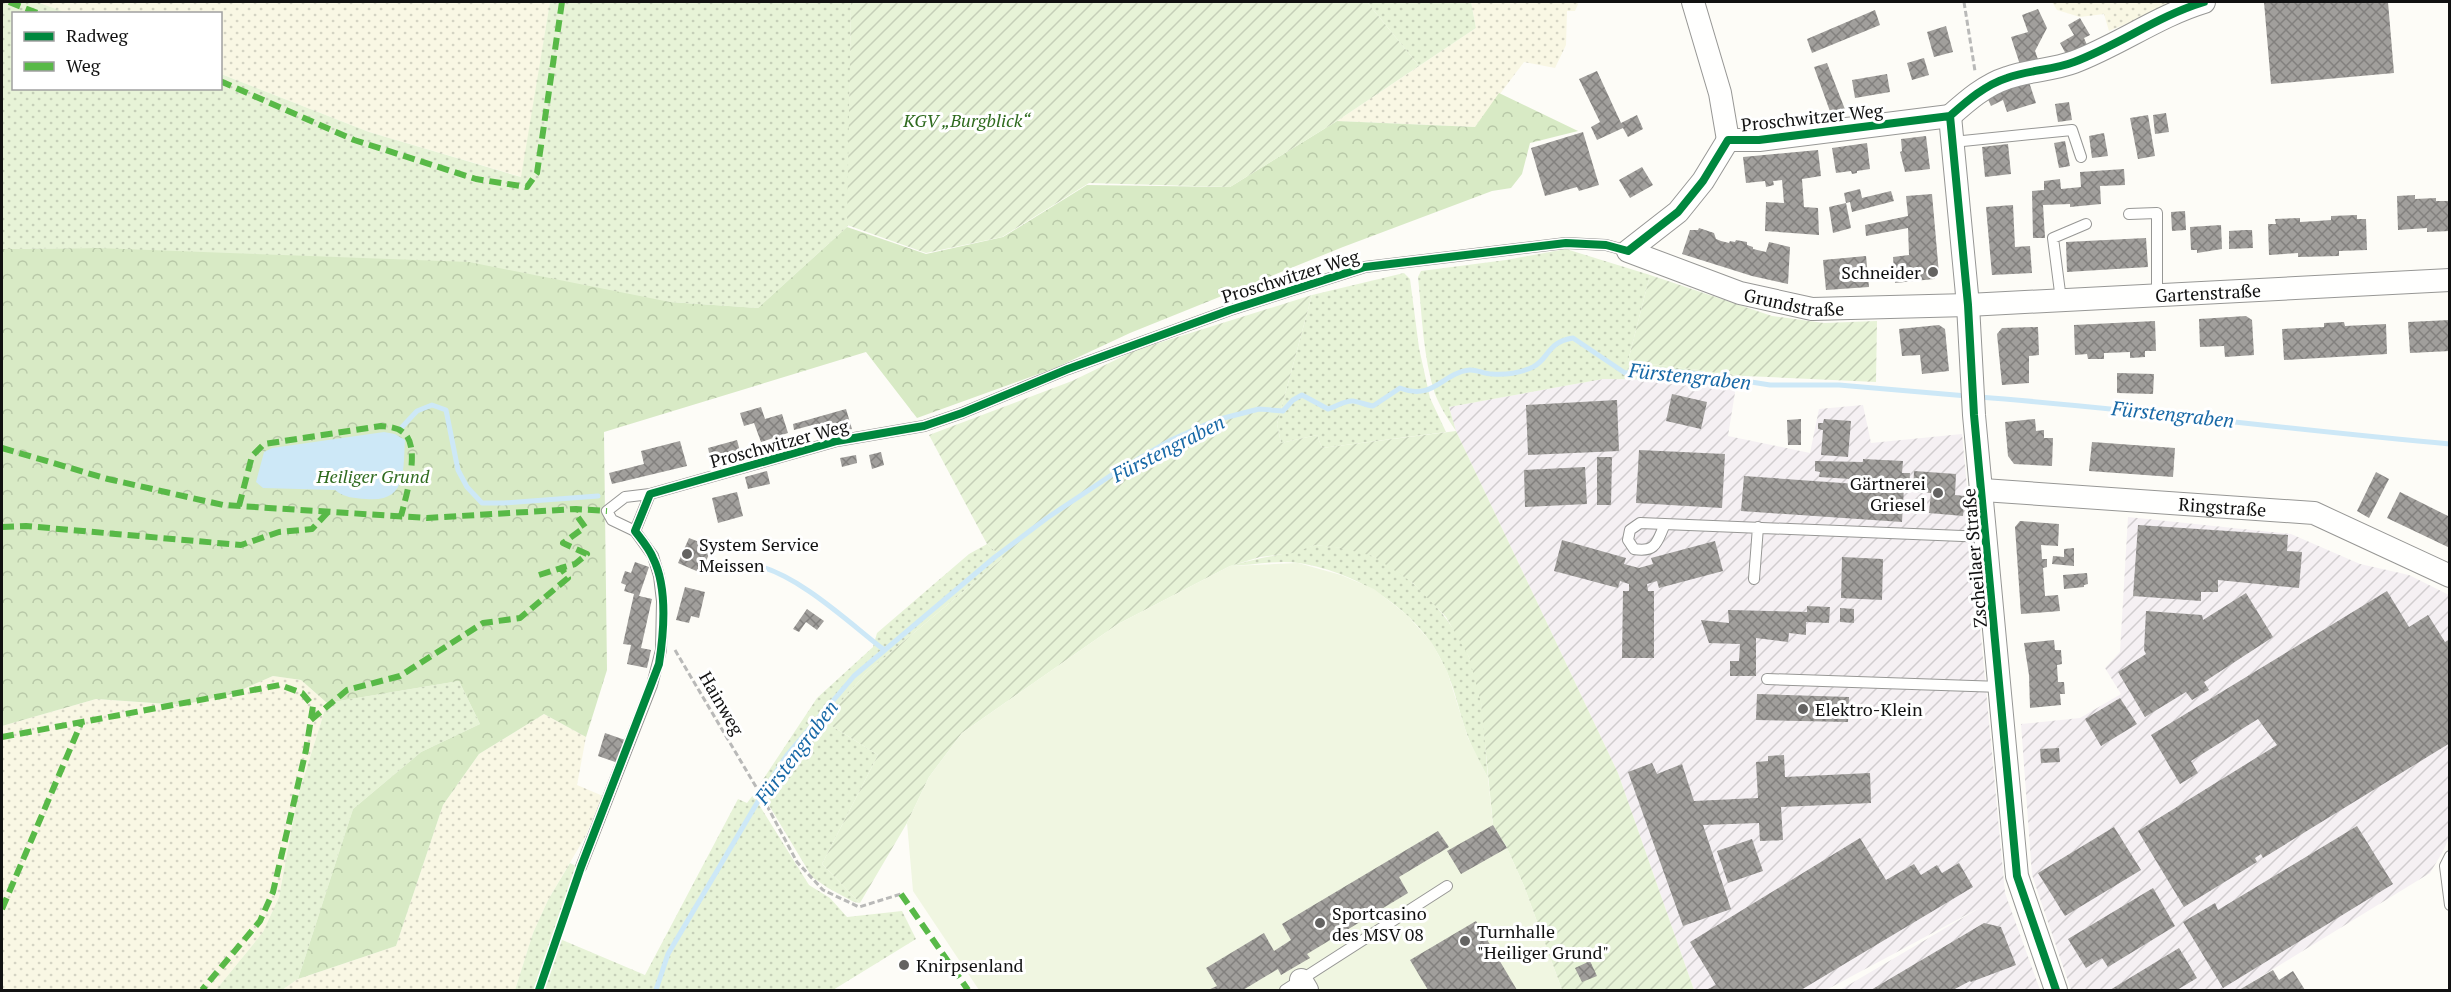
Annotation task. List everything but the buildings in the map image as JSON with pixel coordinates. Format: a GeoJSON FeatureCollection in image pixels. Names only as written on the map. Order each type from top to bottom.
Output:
{"type":"FeatureCollection","features":[{"type":"Feature","properties":{"kind":"street"},"geometry":{"type":"LineString","coordinates":[[1693,2],[1719,93],[1728,140]]}},
{"type":"Feature","properties":{"kind":"street"},"geometry":{"type":"LineString","coordinates":[[1950,116],[1975,94],[2007,78],[2073,62],[2118,43],[2176,10],[2204,2]]}},
{"type":"Feature","properties":{"kind":"street","name":"Proschwitzer Weg"},"geometry":{"type":"LineString","coordinates":[[1628,251],[1678,212],[1703,181],[1728,140],[1759,140],[1950,116]]}},
{"type":"Feature","properties":{"kind":"street","name":"Zscheilaer Straße"},"geometry":{"type":"LineString","coordinates":[[1950,116],[1968,305],[1974,415],[1983,490],[2017,876],[2056,990]]}},
{"type":"Feature","properties":{"kind":"street","name":"Grundstraße"},"geometry":{"type":"LineString","coordinates":[[1628,251],[1740,293],[1812,309],[1968,305]]}},
{"type":"Feature","properties":{"kind":"street","name":"Gartenstraße"},"geometry":{"type":"LineString","coordinates":[[1968,305],[2450,280]]}},
{"type":"Feature","properties":{"kind":"street","name":"Ringstraße"},"geometry":{"type":"LineString","coordinates":[[1983,490],[2314,513],[2450,576]]}},
{"type":"Feature","properties":{"kind":"lane"},"geometry":{"type":"LineString","coordinates":[[1953,142],[2072,130],[2081,157]]}},
{"type":"Feature","properties":{"kind":"lane"},"geometry":{"type":"LineString","coordinates":[[2129,214],[2157,213],[2157,295]]}},
{"type":"Feature","properties":{"kind":"lane"},"geometry":{"type":"LineString","coordinates":[[2061,300],[2053,238],[2086,224]]}},
{"type":"Feature","properties":{"kind":"lane","name":"Proschwitzer Weg"},"geometry":{"type":"LineString","coordinates":[[635,531],[612,520],[607,511],[625,497],[650,494],[837,441],[924,426],[962,413],[1068,369],[1219,314],[1365,267],[1566,243],[1606,245],[1628,251]]}},
{"type":"Feature","properties":{"kind":"lane"},"geometry":{"type":"LineString","coordinates":[[581,867],[659,664],[662,636],[661,588],[656,565],[635,531],[650,494]]}},
{"type":"Feature","properties":{"kind":"lane"},"geometry":{"type":"LineString","coordinates":[[1665,524],[1987,537]]}},
{"type":"Feature","properties":{"kind":"lane"},"geometry":{"type":"LineString","coordinates":[[1754,579],[1758,527]]}},
{"type":"Feature","properties":{"kind":"lane"},"geometry":{"type":"LineString","coordinates":[[1767,679],[2001,687]]}},
{"type":"Feature","properties":{"kind":"lane"},"geometry":{"type":"LineString","coordinates":[[2450,856],[2445,866],[2450,905]]}},
{"type":"Feature","properties":{"kind":"lane"},"geometry":{"type":"LineString","coordinates":[[1298,987],[1447,886]]}},
{"type":"Feature","properties":{"kind":"path"},"geometry":{"type":"LineString","coordinates":[[1964,2],[1975,62],[1975,94]]}},
{"type":"Feature","properties":{"kind":"shaded area"},"geometry":{"type":"Polygon","coordinates":[[[37,2],[550,2],[522,177],[369,132],[222,74],[222,12],[64,12],[37,2]]]}},
{"type":"Feature","properties":{"kind":"shaded area"},"geometry":{"type":"Polygon","coordinates":[[[1471,2],[1579,2],[1575,11],[1567,11],[1566,45],[1555,68],[1524,62],[1475,127],[1337,121],[1476,28],[1471,2]]]}},
{"type":"Feature","properties":{"kind":"shaded area"},"geometry":{"type":"Polygon","coordinates":[[[2052,2],[2179,2],[2109,31],[2104,14],[2080,17],[2057,10],[2052,2]]]}},
{"type":"Feature","properties":{"kind":"shaded area"},"geometry":{"type":"Polygon","coordinates":[[[1603,379],[1737,380],[1728,436],[1810,453],[1819,409],[1863,405],[1871,443],[1962,434],[2005,893],[2040,990],[1840,990],[1983,906],[1826,990],[1694,990],[1618,773],[1456,431],[1449,407],[1603,379]]]}},
{"type":"Feature","properties":{"kind":"shaded area"},"geometry":{"type":"Polygon","coordinates":[[[2128,517],[2291,534],[2360,564],[2409,575],[2449,595],[2450,836],[2442,853],[2430,873],[2239,990],[2071,990],[2032,875],[2021,724],[2080,718],[2121,694],[2105,668],[2120,652],[2128,517]]]}},
{"type":"Feature","properties":{"kind":"shaded area"},"geometry":{"type":"Polygon","coordinates":[[[273,676],[301,680],[327,703],[297,799],[279,897],[263,932],[216,990],[2,990],[2,726],[96,699],[182,705],[232,694],[273,676]]]}},
{"type":"Feature","properties":{"kind":"shaded area"},"geometry":{"type":"Polygon","coordinates":[[[544,714],[586,737],[577,785],[603,796],[585,837],[548,900],[533,933],[515,990],[282,990],[298,979],[396,946],[443,805],[479,754],[544,714]]]}},
{"type":"Feature","properties":{"kind":"green space"},"geometry":{"type":"Polygon","coordinates":[[[2,2],[37,2],[64,12],[12,12],[12,90],[222,90],[222,74],[369,132],[521,177],[550,2],[851,2],[848,226],[758,308],[670,302],[97,248],[2,249],[2,2]]]}},
{"type":"Feature","properties":{"kind":"green space","name":"KGV „Burgblick“"},"geometry":{"type":"Polygon","coordinates":[[[851,2],[1367,2],[1419,66],[1337,121],[1230,187],[1089,183],[1002,237],[926,253],[847,225],[851,2]]]}},
{"type":"Feature","properties":{"kind":"green space"},"geometry":{"type":"Polygon","coordinates":[[[1367,2],[1471,2],[1476,28],[1419,66],[1367,2]]]}},
{"type":"Feature","properties":{"kind":"green space","name":"Heiliger Grund"},"geometry":{"type":"Polygon","coordinates":[[[1499,93],[1578,131],[1530,143],[1522,174],[1511,188],[1492,191],[1343,247],[1130,333],[1055,368],[917,418],[866,352],[604,432],[607,670],[586,737],[544,714],[479,754],[443,805],[396,946],[298,979],[353,809],[421,752],[480,724],[459,681],[327,703],[301,680],[273,676],[232,694],[182,705],[96,699],[2,726],[2,249],[97,248],[469,262],[670,302],[758,308],[847,227],[926,254],[1003,237],[1087,185],[1230,187],[1337,121],[1475,127],[1499,93]]]}},
{"type":"Feature","properties":{"kind":"green space"},"geometry":{"type":"Polygon","coordinates":[[[1566,249],[1650,275],[1628,361],[1745,376],[1737,380],[1603,379],[1449,407],[1456,431],[1439,404],[1431,380],[1422,321],[1418,277],[1421,271],[1506,260],[1566,249]]]}},
{"type":"Feature","properties":{"kind":"green space"},"geometry":{"type":"Polygon","coordinates":[[[1404,273],[1410,279],[1419,348],[1430,398],[1446,432],[1322,448],[1317,435],[1281,443],[1277,424],[1312,295],[1404,273]]]}},
{"type":"Feature","properties":{"kind":"green space"},"geometry":{"type":"Polygon","coordinates":[[[1650,275],[1772,316],[1824,323],[1877,321],[1876,382],[1745,376],[1628,361],[1650,275]]]}},
{"type":"Feature","properties":{"kind":"green space"},"geometry":{"type":"Polygon","coordinates":[[[1312,295],[1277,424],[1281,443],[1317,435],[1322,448],[1456,431],[1618,773],[1694,990],[1562,990],[1524,886],[1507,848],[1493,825],[1481,703],[1469,657],[1446,617],[1413,583],[1373,556],[1341,548],[1315,545],[1293,553],[1260,557],[1230,566],[1118,624],[962,733],[929,777],[907,823],[860,903],[822,864],[878,755],[824,721],[866,673],[1003,558],[987,544],[929,435],[1072,381],[1136,350],[1312,295]]]}},
{"type":"Feature","properties":{"kind":"green space"},"geometry":{"type":"Polygon","coordinates":[[[987,544],[1003,558],[866,673],[824,721],[878,755],[822,864],[860,903],[854,902],[812,877],[758,787],[817,698],[873,647],[877,633],[969,554],[987,544]]]}},
{"type":"Feature","properties":{"kind":"green space"},"geometry":{"type":"Polygon","coordinates":[[[1315,545],[1345,548],[1373,556],[1402,574],[1442,613],[1462,642],[1474,671],[1483,717],[1488,778],[1470,742],[1447,672],[1422,631],[1406,614],[1367,586],[1322,568],[1291,562],[1230,566],[1315,545]]]}},
{"type":"Feature","properties":{"kind":"green space"},"geometry":{"type":"Polygon","coordinates":[[[1298,563],[1341,575],[1374,589],[1407,615],[1432,643],[1447,671],[1468,738],[1488,778],[1493,825],[1507,848],[1524,886],[1562,990],[979,990],[913,891],[907,823],[929,777],[962,733],[1118,624],[1230,566],[1298,563]]]}},
{"type":"Feature","properties":{"kind":"green space"},"geometry":{"type":"Polygon","coordinates":[[[459,681],[480,724],[421,752],[353,809],[298,979],[282,990],[216,990],[263,932],[279,897],[297,799],[327,703],[459,681]]]}},
{"type":"Feature","properties":{"kind":"green space"},"geometry":{"type":"Polygon","coordinates":[[[753,795],[809,885],[830,898],[847,917],[902,911],[916,939],[833,990],[543,990],[560,939],[645,975],[738,799],[747,803],[753,795]]]}},
{"type":"Feature","properties":{"kind":"green space"},"geometry":{"type":"Polygon","coordinates":[[[570,863],[578,867],[534,990],[515,990],[533,933],[548,900],[570,863]]]}},
{"type":"Feature","properties":{"kind":"water"},"geometry":{"type":"Polygon","coordinates":[[[384,432],[395,434],[405,440],[403,473],[396,490],[389,496],[366,499],[346,496],[335,490],[263,488],[256,482],[264,452],[272,448],[384,432]]]}},
{"type":"Feature","properties":{"kind":"waterway","name":"Fürstengraben"},"geometry":{"type":"LineString","coordinates":[[656,990],[668,954],[770,781],[787,755],[854,676],[995,557],[1047,518],[1113,474],[1171,440],[1216,420],[1259,409],[1283,411],[1293,400],[1302,395],[1328,409],[1350,401],[1373,406],[1400,388],[1412,391],[1430,389],[1460,372],[1472,370],[1492,374],[1518,372],[1538,364],[1558,343],[1573,338],[1625,373],[1659,370],[1770,385],[1839,385],[1967,396]]}},
{"type":"Feature","properties":{"kind":"waterway","name":"Fürstengraben"},"geometry":{"type":"LineString","coordinates":[[1979,397],[2450,444]]}},
{"type":"Feature","properties":{"kind":"waterway"},"geometry":{"type":"LineString","coordinates":[[402,427],[417,411],[432,405],[446,410],[458,470],[467,487],[482,503],[598,496]]}},
{"type":"Feature","properties":{"kind":"waterway"},"geometry":{"type":"LineString","coordinates":[[728,567],[755,565],[789,579],[806,589],[883,649]]}},
{"type":"Feature","properties":{"kind":"marked path"},"geometry":{"type":"LineString","coordinates":[[9,2],[35,12]]}},
{"type":"Feature","properties":{"kind":"marked path"},"geometry":{"type":"LineString","coordinates":[[222,82],[354,140],[476,179],[527,187],[537,173],[562,2]]}},
{"type":"Feature","properties":{"kind":"marked path"},"geometry":{"type":"LineString","coordinates":[[239,506],[252,456],[264,444],[381,426],[396,428],[409,440],[411,473],[401,516]]}},
{"type":"Feature","properties":{"kind":"marked path"},"geometry":{"type":"LineString","coordinates":[[2,448],[108,479],[223,505],[427,518],[576,509],[607,511]]}},
{"type":"Feature","properties":{"kind":"marked path"},"geometry":{"type":"LineString","coordinates":[[311,720],[347,690],[400,676],[483,623],[520,618],[568,578],[561,568],[575,564],[587,554],[563,543],[585,527],[575,513],[576,509]]}},
{"type":"Feature","properties":{"kind":"marked path"},"geometry":{"type":"LineString","coordinates":[[2,527],[26,526],[241,545],[279,532],[312,529],[328,512]]}},
{"type":"Feature","properties":{"kind":"marked path"},"geometry":{"type":"LineString","coordinates":[[539,575],[561,568]]}},
{"type":"Feature","properties":{"kind":"marked path"},"geometry":{"type":"LineString","coordinates":[[2,737],[280,685],[302,693],[313,706],[306,750],[273,892],[260,921],[202,990]]}},
{"type":"Feature","properties":{"kind":"marked path"},"geometry":{"type":"LineString","coordinates":[[2,909],[82,721]]}},
{"type":"Feature","properties":{"kind":"marked path"},"geometry":{"type":"LineString","coordinates":[[901,894],[968,990]]}},
{"type":"Feature","properties":{"kind":"cycle path"},"geometry":{"type":"LineString","coordinates":[[1950,116],[1977,94],[1999,81],[2015,75],[2074,62],[2171,15],[2204,2]]}},
{"type":"Feature","properties":{"kind":"cycle path"},"geometry":{"type":"LineString","coordinates":[[1950,116],[1968,305],[1974,415],[2017,876],[2056,990]]}},
{"type":"Feature","properties":{"kind":"cycle path"},"geometry":{"type":"LineString","coordinates":[[539,990],[581,867],[659,664],[664,610],[661,583],[651,554],[635,531],[650,494],[837,441],[924,426],[962,413],[1068,369],[1230,310],[1365,267],[1566,243],[1606,245],[1628,251],[1678,212],[1703,181],[1728,140],[1759,140],[1950,116]]}},
{"type":"Feature","properties":{"kind":"place","name":"Schneider"},"geometry":{"type":"Point","coordinates":[1933,272]}},
{"type":"Feature","properties":{"kind":"place","name":"Gärtnerei Griesel"},"geometry":{"type":"Point","coordinates":[1938,493]}},
{"type":"Feature","properties":{"kind":"place","name":"System Service Meissen"},"geometry":{"type":"Point","coordinates":[687,554]}},
{"type":"Feature","properties":{"kind":"place","name":"Elektro-Klein"},"geometry":{"type":"Point","coordinates":[1803,709]}},
{"type":"Feature","properties":{"kind":"place","name":"Sportcasino des MSV 08"},"geometry":{"type":"Point","coordinates":[1320,923]}},
{"type":"Feature","properties":{"kind":"place","name":"Turnhalle \"Heiliger Grund\""},"geometry":{"type":"Point","coordinates":[1465,941]}},
{"type":"Feature","properties":{"kind":"place","name":"Knirpsenland"},"geometry":{"type":"Point","coordinates":[904,965]}}]}
